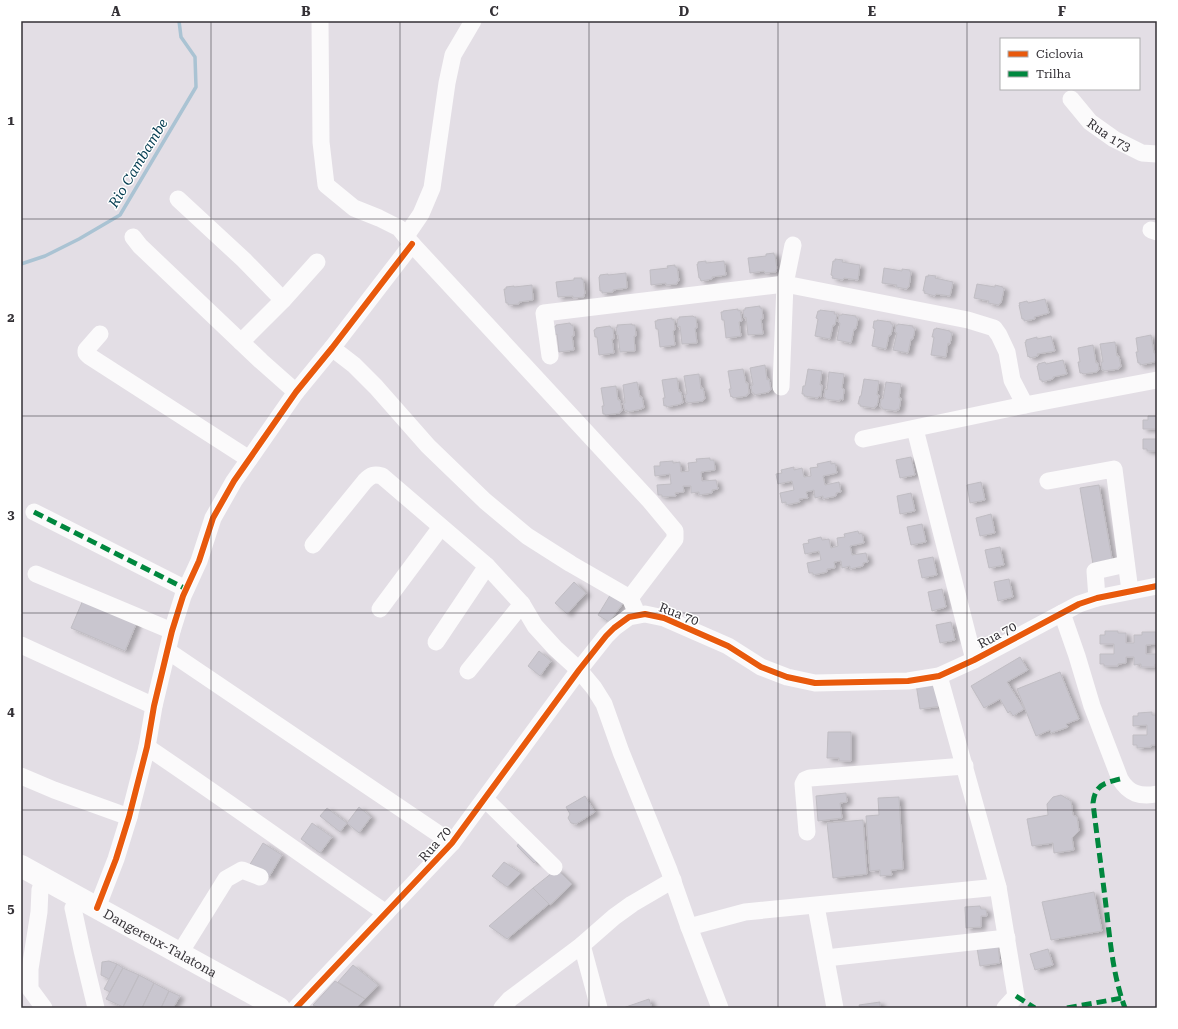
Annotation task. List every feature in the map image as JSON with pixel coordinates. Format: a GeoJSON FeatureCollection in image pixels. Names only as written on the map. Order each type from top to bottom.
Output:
{"type":"FeatureCollection","features":[{"type":"Feature","properties":{"kind":"main road","name":"Dangereux-Talatona"},"geometry":{"type":"LineString","coordinates":[[21,866],[279,1008]]}},
{"type":"Feature","properties":{"kind":"main road","name":"Dangereux-Talatona"},"geometry":{"type":"LineString","coordinates":[[21,879],[255,1008]]}},
{"type":"Feature","properties":{"kind":"street"},"geometry":{"type":"LineString","coordinates":[[320,21],[321,142],[326,185],[354,208],[389,222],[399,228],[650,501],[675,531],[676,535],[674,539],[630,598]]}},
{"type":"Feature","properties":{"kind":"street"},"geometry":{"type":"LineString","coordinates":[[96,908],[116,859],[129,817],[147,747],[154,706],[172,631],[186,589],[199,561],[213,518],[234,481],[296,392],[332,348],[409,240],[432,188],[447,83],[453,55],[473,21]]}},
{"type":"Feature","properties":{"kind":"street","name":"Rua 173"},"geometry":{"type":"LineString","coordinates":[[1071,99],[1090,122],[1114,140],[1142,153],[1157,154]]}},
{"type":"Feature","properties":{"kind":"street"},"geometry":{"type":"LineString","coordinates":[[178,198],[244,260],[283,300]]}},
{"type":"Feature","properties":{"kind":"street"},"geometry":{"type":"LineString","coordinates":[[133,237],[140,246],[296,392]]}},
{"type":"Feature","properties":{"kind":"street"},"geometry":{"type":"LineString","coordinates":[[781,387],[785,284],[793,245]]}},
{"type":"Feature","properties":{"kind":"street"},"geometry":{"type":"LineString","coordinates":[[241,342],[283,300],[317,262]]}},
{"type":"Feature","properties":{"kind":"street"},"geometry":{"type":"LineString","coordinates":[[550,356],[544,313],[785,284],[968,320],[994,328],[1004,343],[1012,380],[1025,405]]}},
{"type":"Feature","properties":{"kind":"street"},"geometry":{"type":"LineString","coordinates":[[100,334],[86,350],[86,353],[89,356],[249,459]]}},
{"type":"Feature","properties":{"kind":"street"},"geometry":{"type":"LineString","coordinates":[[332,348],[354,365],[376,387],[454,473],[527,536],[571,564],[630,598],[637,615]]}},
{"type":"Feature","properties":{"kind":"street"},"geometry":{"type":"LineString","coordinates":[[863,439],[1025,405],[1157,380]]}},
{"type":"Feature","properties":{"kind":"street"},"geometry":{"type":"LineString","coordinates":[[915,429],[974,660]]}},
{"type":"Feature","properties":{"kind":"street"},"geometry":{"type":"LineString","coordinates":[[1048,481],[1114,469],[1130,591]]}},
{"type":"Feature","properties":{"kind":"street"},"geometry":{"type":"LineString","coordinates":[[314,545],[365,481],[370,476],[376,474],[382,476],[487,566],[522,604],[535,626],[555,648],[579,670],[594,688],[604,704],[621,752],[673,880],[720,1008]]}},
{"type":"Feature","properties":{"kind":"street"},"geometry":{"type":"LineString","coordinates":[[34,512],[186,589]]}},
{"type":"Feature","properties":{"kind":"street"},"geometry":{"type":"LineString","coordinates":[[380,609],[441,527]]}},
{"type":"Feature","properties":{"kind":"street"},"geometry":{"type":"LineString","coordinates":[[1097,598],[1095,571],[1126,564]]}},
{"type":"Feature","properties":{"kind":"street"},"geometry":{"type":"LineString","coordinates":[[436,642],[487,566]]}},
{"type":"Feature","properties":{"kind":"street"},"geometry":{"type":"LineString","coordinates":[[36,574],[172,631]]}},
{"type":"Feature","properties":{"kind":"street","name":"Rua 70"},"geometry":{"type":"LineString","coordinates":[[296,1008],[452,843],[579,670],[606,636],[629,617],[637,615],[652,615],[664,618],[728,646],[761,666],[787,677],[815,683],[908,681],[939,676],[974,660],[1079,604],[1097,598],[1157,586]]}},
{"type":"Feature","properties":{"kind":"street"},"geometry":{"type":"LineString","coordinates":[[468,671],[522,604]]}},
{"type":"Feature","properties":{"kind":"street"},"geometry":{"type":"LineString","coordinates":[[1062,612],[1092,706],[1101,744],[1126,788],[1132,793],[1150,795],[1157,794]]}},
{"type":"Feature","properties":{"kind":"street"},"geometry":{"type":"LineString","coordinates":[[21,645],[154,706]]}},
{"type":"Feature","properties":{"kind":"street"},"geometry":{"type":"LineString","coordinates":[[168,651],[452,843]]}},
{"type":"Feature","properties":{"kind":"street"},"geometry":{"type":"LineString","coordinates":[[939,676],[998,887],[1016,996],[1005,1008]]}},
{"type":"Feature","properties":{"kind":"street"},"geometry":{"type":"LineString","coordinates":[[147,747],[227,801],[304,858],[386,913]]}},
{"type":"Feature","properties":{"kind":"street"},"geometry":{"type":"LineString","coordinates":[[807,832],[803,784],[805,780],[810,778],[965,766]]}},
{"type":"Feature","properties":{"kind":"street"},"geometry":{"type":"LineString","coordinates":[[21,776],[54,790],[129,817]]}},
{"type":"Feature","properties":{"kind":"street"},"geometry":{"type":"LineString","coordinates":[[485,799],[554,867]]}},
{"type":"Feature","properties":{"kind":"street"},"geometry":{"type":"LineString","coordinates":[[180,953],[226,878],[242,870],[260,877]]}},
{"type":"Feature","properties":{"kind":"street"},"geometry":{"type":"LineString","coordinates":[[502,1008],[510,1000],[582,945],[620,913],[673,880]]}},
{"type":"Feature","properties":{"kind":"street"},"geometry":{"type":"LineString","coordinates":[[689,927],[745,912],[998,887]]}},
{"type":"Feature","properties":{"kind":"street"},"geometry":{"type":"LineString","coordinates":[[40,889],[30,969],[30,989],[44,1008]]}},
{"type":"Feature","properties":{"kind":"street"},"geometry":{"type":"LineString","coordinates":[[816,906],[835,1008]]}},
{"type":"Feature","properties":{"kind":"street"},"geometry":{"type":"LineString","coordinates":[[74,908],[82,950],[96,1008]]}},
{"type":"Feature","properties":{"kind":"street"},"geometry":{"type":"LineString","coordinates":[[826,958],[1006,938]]}},
{"type":"Feature","properties":{"kind":"street"},"geometry":{"type":"LineString","coordinates":[[582,945],[598,1008]]}},
{"type":"Feature","properties":{"kind":"building"},"geometry":{"type":"Polygon","coordinates":[[[774,253],[777,269],[776,272],[765,273],[764,271],[750,273],[748,258],[766,256],[766,254],[774,253]]]}},
{"type":"Feature","properties":{"kind":"building"},"geometry":{"type":"Polygon","coordinates":[[[835,259],[843,260],[842,262],[860,265],[858,280],[832,278],[833,261],[835,261],[835,259]]]}},
{"type":"Feature","properties":{"kind":"building"},"geometry":{"type":"Polygon","coordinates":[[[706,261],[706,263],[724,261],[726,275],[712,277],[712,279],[701,281],[699,278],[697,264],[698,262],[706,261]]]}},
{"type":"Feature","properties":{"kind":"building"},"geometry":{"type":"Polygon","coordinates":[[[675,265],[675,267],[677,267],[679,281],[677,284],[666,285],[666,283],[651,285],[650,270],[668,268],[667,266],[675,265]]]}},
{"type":"Feature","properties":{"kind":"building"},"geometry":{"type":"Polygon","coordinates":[[[884,268],[902,271],[902,269],[910,270],[909,287],[907,289],[896,287],[897,285],[882,283],[884,268]]]}},
{"type":"Feature","properties":{"kind":"building"},"geometry":{"type":"Polygon","coordinates":[[[626,273],[627,288],[613,290],[613,292],[602,293],[602,291],[600,291],[600,275],[626,273]]]}},
{"type":"Feature","properties":{"kind":"building"},"geometry":{"type":"Polygon","coordinates":[[[928,275],[953,282],[950,296],[936,294],[935,296],[924,293],[925,291],[923,291],[926,276],[928,277],[928,275]]]}},
{"type":"Feature","properties":{"kind":"building"},"geometry":{"type":"Polygon","coordinates":[[[574,278],[583,279],[584,297],[558,297],[556,282],[574,280],[574,278]]]}},
{"type":"Feature","properties":{"kind":"building"},"geometry":{"type":"Polygon","coordinates":[[[977,284],[1003,287],[1004,289],[1001,303],[999,305],[988,303],[989,301],[974,298],[977,284]]]}},
{"type":"Feature","properties":{"kind":"building"},"geometry":{"type":"Polygon","coordinates":[[[532,285],[533,300],[519,302],[519,304],[508,305],[508,303],[506,303],[504,289],[506,289],[506,287],[532,285]]]}},
{"type":"Feature","properties":{"kind":"building"},"geometry":{"type":"Polygon","coordinates":[[[1045,299],[1049,313],[1034,317],[1035,319],[1024,321],[1024,319],[1022,319],[1019,303],[1027,301],[1028,303],[1045,299]]]}},
{"type":"Feature","properties":{"kind":"building"},"geometry":{"type":"Polygon","coordinates":[[[760,306],[760,308],[762,308],[763,319],[761,319],[763,334],[748,335],[746,317],[744,318],[743,310],[745,310],[745,308],[760,306]]]}},
{"type":"Feature","properties":{"kind":"building"},"geometry":{"type":"Polygon","coordinates":[[[738,309],[738,311],[740,310],[742,321],[739,322],[741,336],[726,338],[724,320],[722,320],[721,312],[738,309]]]}},
{"type":"Feature","properties":{"kind":"building"},"geometry":{"type":"Polygon","coordinates":[[[818,311],[835,312],[834,314],[837,314],[830,339],[815,336],[818,319],[816,318],[818,311]]]}},
{"type":"Feature","properties":{"kind":"building"},"geometry":{"type":"Polygon","coordinates":[[[839,315],[856,316],[856,318],[858,318],[851,343],[837,340],[840,323],[838,322],[839,315]]]}},
{"type":"Feature","properties":{"kind":"building"},"geometry":{"type":"Polygon","coordinates":[[[679,317],[696,317],[697,328],[695,328],[697,343],[682,344],[680,326],[678,327],[677,319],[679,319],[679,317]]]}},
{"type":"Feature","properties":{"kind":"building"},"geometry":{"type":"Polygon","coordinates":[[[672,318],[672,320],[674,319],[675,330],[673,331],[675,345],[660,347],[658,329],[656,329],[655,321],[672,318]]]}},
{"type":"Feature","properties":{"kind":"building"},"geometry":{"type":"Polygon","coordinates":[[[874,321],[891,322],[891,324],[893,324],[886,349],[872,346],[875,329],[873,328],[874,321]]]}},
{"type":"Feature","properties":{"kind":"building"},"geometry":{"type":"Polygon","coordinates":[[[570,323],[573,325],[574,336],[572,336],[574,350],[559,352],[557,334],[555,335],[554,327],[556,325],[570,323]]]}},
{"type":"Feature","properties":{"kind":"building"},"geometry":{"type":"Polygon","coordinates":[[[617,325],[635,325],[635,351],[620,352],[616,327],[618,327],[617,325]]]}},
{"type":"Feature","properties":{"kind":"building"},"geometry":{"type":"Polygon","coordinates":[[[896,325],[913,326],[913,328],[915,328],[908,353],[893,350],[897,333],[895,332],[896,325]]]}},
{"type":"Feature","properties":{"kind":"building"},"geometry":{"type":"Polygon","coordinates":[[[610,326],[613,328],[614,339],[612,339],[614,353],[599,355],[597,337],[595,337],[594,330],[596,328],[610,326]]]}},
{"type":"Feature","properties":{"kind":"building"},"geometry":{"type":"Polygon","coordinates":[[[936,328],[950,331],[952,333],[950,344],[948,343],[946,357],[931,355],[934,337],[932,337],[934,329],[936,328]]]}},
{"type":"Feature","properties":{"kind":"building"},"geometry":{"type":"Polygon","coordinates":[[[1151,335],[1157,361],[1140,365],[1140,363],[1138,363],[1136,352],[1138,352],[1136,338],[1151,335]]]}},
{"type":"Feature","properties":{"kind":"building"},"geometry":{"type":"Polygon","coordinates":[[[1051,336],[1055,351],[1037,354],[1038,356],[1030,358],[1029,356],[1028,357],[1025,342],[1026,340],[1037,337],[1037,339],[1051,336]]]}},
{"type":"Feature","properties":{"kind":"building"},"geometry":{"type":"Polygon","coordinates":[[[1115,342],[1117,356],[1119,356],[1121,367],[1119,367],[1119,369],[1104,371],[1102,370],[1101,362],[1103,362],[1100,344],[1115,342]]]}},
{"type":"Feature","properties":{"kind":"building"},"geometry":{"type":"Polygon","coordinates":[[[1093,345],[1096,363],[1098,363],[1099,370],[1097,372],[1080,373],[1078,348],[1093,345]]]}},
{"type":"Feature","properties":{"kind":"building"},"geometry":{"type":"Polygon","coordinates":[[[1063,360],[1067,374],[1053,377],[1053,379],[1042,382],[1042,380],[1040,380],[1037,366],[1038,364],[1045,362],[1046,364],[1063,360]]]}},
{"type":"Feature","properties":{"kind":"building"},"geometry":{"type":"Polygon","coordinates":[[[765,365],[767,380],[769,379],[771,390],[769,392],[754,395],[754,393],[752,393],[751,386],[753,385],[750,368],[765,365]]]}},
{"type":"Feature","properties":{"kind":"building"},"geometry":{"type":"Polygon","coordinates":[[[743,369],[746,383],[748,383],[749,394],[747,394],[747,396],[733,398],[732,396],[731,397],[729,389],[731,389],[728,371],[743,369]]]}},
{"type":"Feature","properties":{"kind":"building"},"geometry":{"type":"Polygon","coordinates":[[[808,369],[822,371],[820,385],[822,385],[821,397],[804,396],[804,394],[802,394],[808,369]]]}},
{"type":"Feature","properties":{"kind":"building"},"geometry":{"type":"Polygon","coordinates":[[[829,372],[844,374],[842,388],[844,389],[843,400],[825,399],[826,398],[824,397],[825,389],[827,390],[829,372]]]}},
{"type":"Feature","properties":{"kind":"building"},"geometry":{"type":"Polygon","coordinates":[[[699,374],[701,389],[703,388],[705,399],[703,401],[688,403],[686,402],[685,395],[687,394],[684,376],[699,374]]]}},
{"type":"Feature","properties":{"kind":"building"},"geometry":{"type":"Polygon","coordinates":[[[677,378],[679,392],[681,392],[683,403],[666,407],[666,405],[664,406],[663,398],[665,398],[662,380],[677,378]]]}},
{"type":"Feature","properties":{"kind":"building"},"geometry":{"type":"Polygon","coordinates":[[[864,379],[879,381],[877,395],[879,395],[877,406],[875,406],[875,408],[860,406],[860,404],[858,404],[864,379]]]}},
{"type":"Feature","properties":{"kind":"building"},"geometry":{"type":"Polygon","coordinates":[[[637,382],[644,408],[627,412],[627,410],[625,411],[623,403],[625,403],[623,385],[637,382]]]}},
{"type":"Feature","properties":{"kind":"building"},"geometry":{"type":"Polygon","coordinates":[[[886,382],[901,384],[899,398],[901,398],[899,410],[897,409],[897,411],[882,409],[882,407],[880,407],[886,382]]]}},
{"type":"Feature","properties":{"kind":"building"},"geometry":{"type":"Polygon","coordinates":[[[616,386],[618,400],[620,400],[622,411],[620,411],[620,413],[605,415],[603,414],[602,406],[604,406],[601,388],[616,386]]]}},
{"type":"Feature","properties":{"kind":"building"},"geometry":{"type":"Polygon","coordinates":[[[1148,416],[1157,416],[1157,429],[1143,429],[1143,420],[1148,420],[1148,416]]]}},
{"type":"Feature","properties":{"kind":"building"},"geometry":{"type":"Polygon","coordinates":[[[1143,439],[1157,439],[1157,451],[1147,451],[1147,449],[1143,449],[1143,439]]]}},
{"type":"Feature","properties":{"kind":"building"},"geometry":{"type":"Polygon","coordinates":[[[911,457],[915,475],[900,478],[896,460],[911,457]]]}},
{"type":"Feature","properties":{"kind":"building"},"geometry":{"type":"Polygon","coordinates":[[[710,458],[710,460],[714,460],[715,470],[701,472],[702,481],[716,480],[718,489],[712,490],[712,493],[699,495],[699,492],[691,493],[691,486],[683,486],[684,492],[675,493],[676,496],[662,497],[662,495],[658,495],[657,485],[671,484],[670,474],[655,476],[654,466],[660,466],[660,462],[680,462],[681,472],[689,471],[688,463],[697,462],[696,459],[710,458]]]}},
{"type":"Feature","properties":{"kind":"building"},"geometry":{"type":"Polygon","coordinates":[[[831,461],[831,464],[835,463],[837,473],[823,476],[825,485],[839,482],[841,492],[836,493],[836,496],[823,499],[823,496],[815,498],[814,490],[806,492],[808,498],[799,499],[800,502],[786,505],[786,502],[782,503],[780,493],[794,490],[792,481],[778,484],[776,474],[782,473],[781,470],[794,467],[794,470],[802,468],[804,477],[811,476],[810,468],[818,467],[817,464],[831,461]]]}},
{"type":"Feature","properties":{"kind":"building"},"geometry":{"type":"Polygon","coordinates":[[[981,482],[985,500],[970,503],[967,485],[981,482]]]}},
{"type":"Feature","properties":{"kind":"building"},"geometry":{"type":"Polygon","coordinates":[[[1099,485],[1112,559],[1093,564],[1080,488],[1099,485]]]}},
{"type":"Feature","properties":{"kind":"building"},"geometry":{"type":"Polygon","coordinates":[[[911,493],[915,511],[900,514],[897,496],[911,493]]]}},
{"type":"Feature","properties":{"kind":"building"},"geometry":{"type":"Polygon","coordinates":[[[991,514],[995,533],[980,536],[976,518],[991,514]]]}},
{"type":"Feature","properties":{"kind":"building"},"geometry":{"type":"Polygon","coordinates":[[[922,524],[926,542],[911,545],[907,527],[922,524]]]}},
{"type":"Feature","properties":{"kind":"building"},"geometry":{"type":"Polygon","coordinates":[[[858,531],[859,534],[862,533],[864,543],[850,546],[852,555],[866,553],[868,562],[863,563],[863,566],[850,569],[850,566],[842,568],[841,561],[834,562],[835,568],[827,569],[827,572],[813,575],[813,573],[809,573],[807,563],[821,560],[819,551],[805,554],[803,544],[809,543],[808,540],[821,537],[822,540],[829,539],[831,548],[838,546],[837,538],[845,537],[844,534],[858,531]]]}},
{"type":"Feature","properties":{"kind":"building"},"geometry":{"type":"Polygon","coordinates":[[[1000,547],[1004,565],[989,568],[985,550],[1000,547]]]}},
{"type":"Feature","properties":{"kind":"building"},"geometry":{"type":"Polygon","coordinates":[[[933,557],[937,575],[922,578],[918,560],[933,557]]]}},
{"type":"Feature","properties":{"kind":"building"},"geometry":{"type":"Polygon","coordinates":[[[1009,579],[1013,597],[998,601],[994,582],[1009,579]]]}},
{"type":"Feature","properties":{"kind":"building"},"geometry":{"type":"Polygon","coordinates":[[[574,582],[586,593],[567,614],[555,603],[574,582]]]}},
{"type":"Feature","properties":{"kind":"building"},"geometry":{"type":"Polygon","coordinates":[[[942,589],[946,607],[932,611],[928,592],[942,589]]]}},
{"type":"Feature","properties":{"kind":"building"},"geometry":{"type":"Polygon","coordinates":[[[612,592],[624,602],[609,622],[598,615],[612,592]]]}},
{"type":"Feature","properties":{"kind":"building"},"geometry":{"type":"Polygon","coordinates":[[[83,600],[137,622],[125,651],[71,628],[83,600]]]}},
{"type":"Feature","properties":{"kind":"building"},"geometry":{"type":"Polygon","coordinates":[[[951,622],[955,640],[940,643],[936,625],[951,622]]]}},
{"type":"Feature","properties":{"kind":"building"},"geometry":{"type":"Polygon","coordinates":[[[1105,631],[1118,631],[1118,633],[1126,633],[1126,643],[1134,643],[1134,635],[1142,635],[1142,632],[1156,632],[1157,644],[1146,645],[1146,654],[1157,654],[1157,664],[1155,664],[1155,667],[1141,667],[1141,664],[1134,665],[1134,657],[1126,657],[1126,663],[1118,664],[1118,666],[1104,666],[1104,664],[1100,664],[1100,654],[1114,654],[1114,644],[1100,644],[1100,635],[1105,635],[1105,631]]]}},
{"type":"Feature","properties":{"kind":"building"},"geometry":{"type":"Polygon","coordinates":[[[539,651],[551,661],[540,676],[528,666],[539,651]]]}},
{"type":"Feature","properties":{"kind":"building"},"geometry":{"type":"Polygon","coordinates":[[[1020,657],[1028,670],[1007,682],[1024,709],[1013,716],[1010,711],[1008,713],[1000,699],[984,708],[971,686],[1020,657]]]}},
{"type":"Feature","properties":{"kind":"building"},"geometry":{"type":"Polygon","coordinates":[[[1060,672],[1079,719],[1066,724],[1068,727],[1051,733],[1050,730],[1036,736],[1017,689],[1060,672]]]}},
{"type":"Feature","properties":{"kind":"building"},"geometry":{"type":"Polygon","coordinates":[[[934,683],[942,706],[920,709],[916,684],[934,683]]]}},
{"type":"Feature","properties":{"kind":"building"},"geometry":{"type":"Polygon","coordinates":[[[1152,712],[1152,715],[1157,715],[1157,745],[1137,748],[1137,745],[1133,745],[1133,735],[1147,735],[1147,725],[1133,726],[1133,716],[1138,716],[1138,713],[1152,712]]]}},
{"type":"Feature","properties":{"kind":"building"},"geometry":{"type":"Polygon","coordinates":[[[828,732],[851,732],[851,761],[839,761],[839,758],[827,758],[828,732]]]}},
{"type":"Feature","properties":{"kind":"building"},"geometry":{"type":"Polygon","coordinates":[[[846,793],[847,802],[840,803],[842,818],[818,821],[816,796],[846,793]]]}},
{"type":"Feature","properties":{"kind":"building"},"geometry":{"type":"Polygon","coordinates":[[[1061,795],[1071,801],[1073,815],[1077,817],[1079,831],[1072,838],[1074,850],[1054,853],[1053,843],[1032,846],[1027,819],[1048,815],[1047,804],[1053,797],[1061,795]]]}},
{"type":"Feature","properties":{"kind":"building"},"geometry":{"type":"Polygon","coordinates":[[[585,796],[595,812],[576,824],[571,823],[568,818],[570,814],[566,807],[585,796]]]}},
{"type":"Feature","properties":{"kind":"building"},"geometry":{"type":"Polygon","coordinates":[[[899,797],[903,869],[891,870],[892,875],[880,876],[880,870],[870,871],[866,816],[879,815],[878,798],[899,797]]]}},
{"type":"Feature","properties":{"kind":"building"},"geometry":{"type":"Polygon","coordinates":[[[359,807],[371,817],[359,833],[347,823],[359,807]]]}},
{"type":"Feature","properties":{"kind":"building"},"geometry":{"type":"Polygon","coordinates":[[[327,808],[347,823],[340,832],[320,816],[327,808]]]}},
{"type":"Feature","properties":{"kind":"building"},"geometry":{"type":"Polygon","coordinates":[[[863,820],[867,874],[833,878],[827,823],[863,820]]]}},
{"type":"Feature","properties":{"kind":"building"},"geometry":{"type":"Polygon","coordinates":[[[312,823],[332,837],[320,853],[301,839],[312,823]]]}},
{"type":"Feature","properties":{"kind":"building"},"geometry":{"type":"Polygon","coordinates":[[[522,838],[542,856],[534,863],[517,846],[522,838]]]}},
{"type":"Feature","properties":{"kind":"building"},"geometry":{"type":"Polygon","coordinates":[[[263,843],[282,855],[269,877],[249,866],[263,843]]]}},
{"type":"Feature","properties":{"kind":"building"},"geometry":{"type":"Polygon","coordinates":[[[504,862],[521,873],[507,887],[492,876],[504,862]]]}},
{"type":"Feature","properties":{"kind":"building"},"geometry":{"type":"Polygon","coordinates":[[[557,869],[572,884],[550,905],[533,888],[557,869]]]}},
{"type":"Feature","properties":{"kind":"building"},"geometry":{"type":"Polygon","coordinates":[[[533,888],[549,904],[507,939],[489,926],[533,888]]]}},
{"type":"Feature","properties":{"kind":"building"},"geometry":{"type":"Polygon","coordinates":[[[1094,892],[1102,931],[1051,940],[1042,902],[1094,892]]]}},
{"type":"Feature","properties":{"kind":"building"},"geometry":{"type":"Polygon","coordinates":[[[980,906],[981,909],[986,909],[987,916],[981,916],[981,927],[966,928],[965,907],[980,906]]]}},
{"type":"Feature","properties":{"kind":"building"},"geometry":{"type":"Polygon","coordinates":[[[998,945],[1000,963],[980,966],[977,948],[998,945]]]}},
{"type":"Feature","properties":{"kind":"building"},"geometry":{"type":"Polygon","coordinates":[[[1048,949],[1053,965],[1035,970],[1030,954],[1048,949]]]}},
{"type":"Feature","properties":{"kind":"building"},"geometry":{"type":"Polygon","coordinates":[[[109,961],[117,964],[109,979],[101,975],[102,962],[109,961]]]}},
{"type":"Feature","properties":{"kind":"building"},"geometry":{"type":"Polygon","coordinates":[[[117,964],[123,968],[110,992],[104,989],[117,964]]]}},
{"type":"Feature","properties":{"kind":"building"},"geometry":{"type":"Polygon","coordinates":[[[353,965],[378,985],[365,999],[338,982],[353,965]]]}},
{"type":"Feature","properties":{"kind":"building"},"geometry":{"type":"Polygon","coordinates":[[[123,968],[139,975],[123,1007],[106,999],[123,968]]]}},
{"type":"Feature","properties":{"kind":"building"},"geometry":{"type":"Polygon","coordinates":[[[139,975],[154,983],[142,1008],[125,1008],[123,1007],[139,975]]]}},
{"type":"Feature","properties":{"kind":"building"},"geometry":{"type":"Polygon","coordinates":[[[335,981],[365,999],[356,1008],[319,1008],[313,1005],[335,981]]]}},
{"type":"Feature","properties":{"kind":"building"},"geometry":{"type":"Polygon","coordinates":[[[154,983],[169,991],[161,1008],[142,1008],[154,983]]]}},
{"type":"Feature","properties":{"kind":"building"},"geometry":{"type":"Polygon","coordinates":[[[169,991],[180,996],[173,1008],[161,1008],[169,991]]]}},
{"type":"Feature","properties":{"kind":"building"},"geometry":{"type":"Polygon","coordinates":[[[649,999],[652,1008],[623,1008],[649,999]]]}},
{"type":"Feature","properties":{"kind":"building"},"geometry":{"type":"Polygon","coordinates":[[[880,1002],[880,1008],[860,1008],[859,1005],[880,1002]]]}},
{"type":"Feature","properties":{"kind":"waterway","name":"Rio Cambambe"},"geometry":{"type":"LineString","coordinates":[[21,264],[45,256],[79,239],[120,215],[196,87],[195,57],[181,37],[179,21]]}},
{"type":"Feature","properties":{"kind":"marked path"},"geometry":{"type":"LineString","coordinates":[[34,512],[186,589]]}},
{"type":"Feature","properties":{"kind":"marked path"},"geometry":{"type":"LineString","coordinates":[[1120,779],[1101,786],[1096,792],[1093,803],[1112,958],[1125,1008]]}},
{"type":"Feature","properties":{"kind":"marked path"},"geometry":{"type":"LineString","coordinates":[[1016,996],[1035,1008]]}},
{"type":"Feature","properties":{"kind":"marked path"},"geometry":{"type":"LineString","coordinates":[[1067,1008],[1122,998]]}},
{"type":"Feature","properties":{"kind":"cycle path"},"geometry":{"type":"LineString","coordinates":[[97,908],[116,859],[129,817],[147,747],[154,706],[172,631],[183,596],[199,561],[213,518],[234,481],[296,392],[412,244]]}},
{"type":"Feature","properties":{"kind":"cycle path"},"geometry":{"type":"LineString","coordinates":[[296,1008],[452,843],[579,670],[606,636],[629,617],[645,614],[664,618],[728,646],[761,667],[787,677],[815,683],[908,681],[939,676],[974,660],[1079,604],[1097,598],[1157,586]]}}]}
